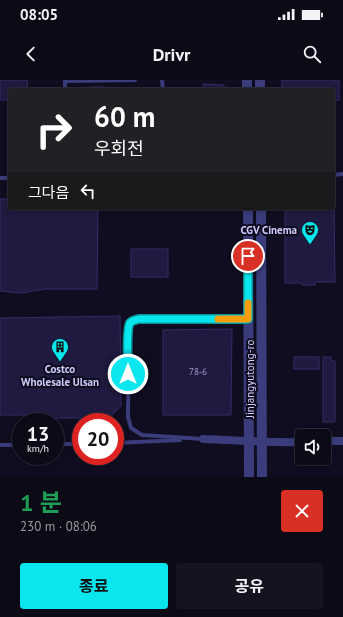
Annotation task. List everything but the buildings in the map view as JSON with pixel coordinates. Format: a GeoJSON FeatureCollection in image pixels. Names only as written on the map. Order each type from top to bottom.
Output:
{"type":"FeatureCollection","features":[{"type":"Feature","properties":{"kind":"street","name":"Jinjangyutong-ro"},"geometry":{"type":"LineString","coordinates":[[248,210],[249,477]]}},
{"type":"Feature","properties":{"kind":"street","name":"Jinjangyutong-ro"},"geometry":{"type":"LineString","coordinates":[[261,210],[262,477]]}},
{"type":"Feature","properties":{"kind":"street"},"geometry":{"type":"LineString","coordinates":[[202,439],[295,442]]}},
{"type":"Feature","properties":{"kind":"street"},"geometry":{"type":"LineString","coordinates":[[331,441],[343,440]]}},
{"type":"Feature","properties":{"kind":"lane"},"geometry":{"type":"LineString","coordinates":[[65,81],[135,80]]}},
{"type":"Feature","properties":{"kind":"lane"},"geometry":{"type":"LineString","coordinates":[[202,439],[142,435],[131,428],[128,417],[130,323],[139,319],[248,319]]}},
{"type":"Feature","properties":{"kind":"lane"},"geometry":{"type":"LineString","coordinates":[[124,443],[202,439]]}},
{"type":"Feature","properties":{"kind":"lane"},"geometry":{"type":"LineString","coordinates":[[0,445],[12,445]]}},
{"type":"Feature","properties":{"kind":"slow traffic"},"geometry":{"type":"LineString","coordinates":[[218,319],[248,319],[248,303]]}},
{"type":"Feature","properties":{"kind":"place","name":"CGV Cinema"},"geometry":{"type":"Point","coordinates":[310,245]}},
{"type":"Feature","properties":{"kind":"place","name":"Costco Wholesale Ulsan"},"geometry":{"type":"Point","coordinates":[60,362]}},
{"type":"Feature","properties":{"kind":"route"},"geometry":{"type":"LineString","coordinates":[[128,374],[128,332],[130,323],[134,320],[248,319],[248,256]]}}]}
